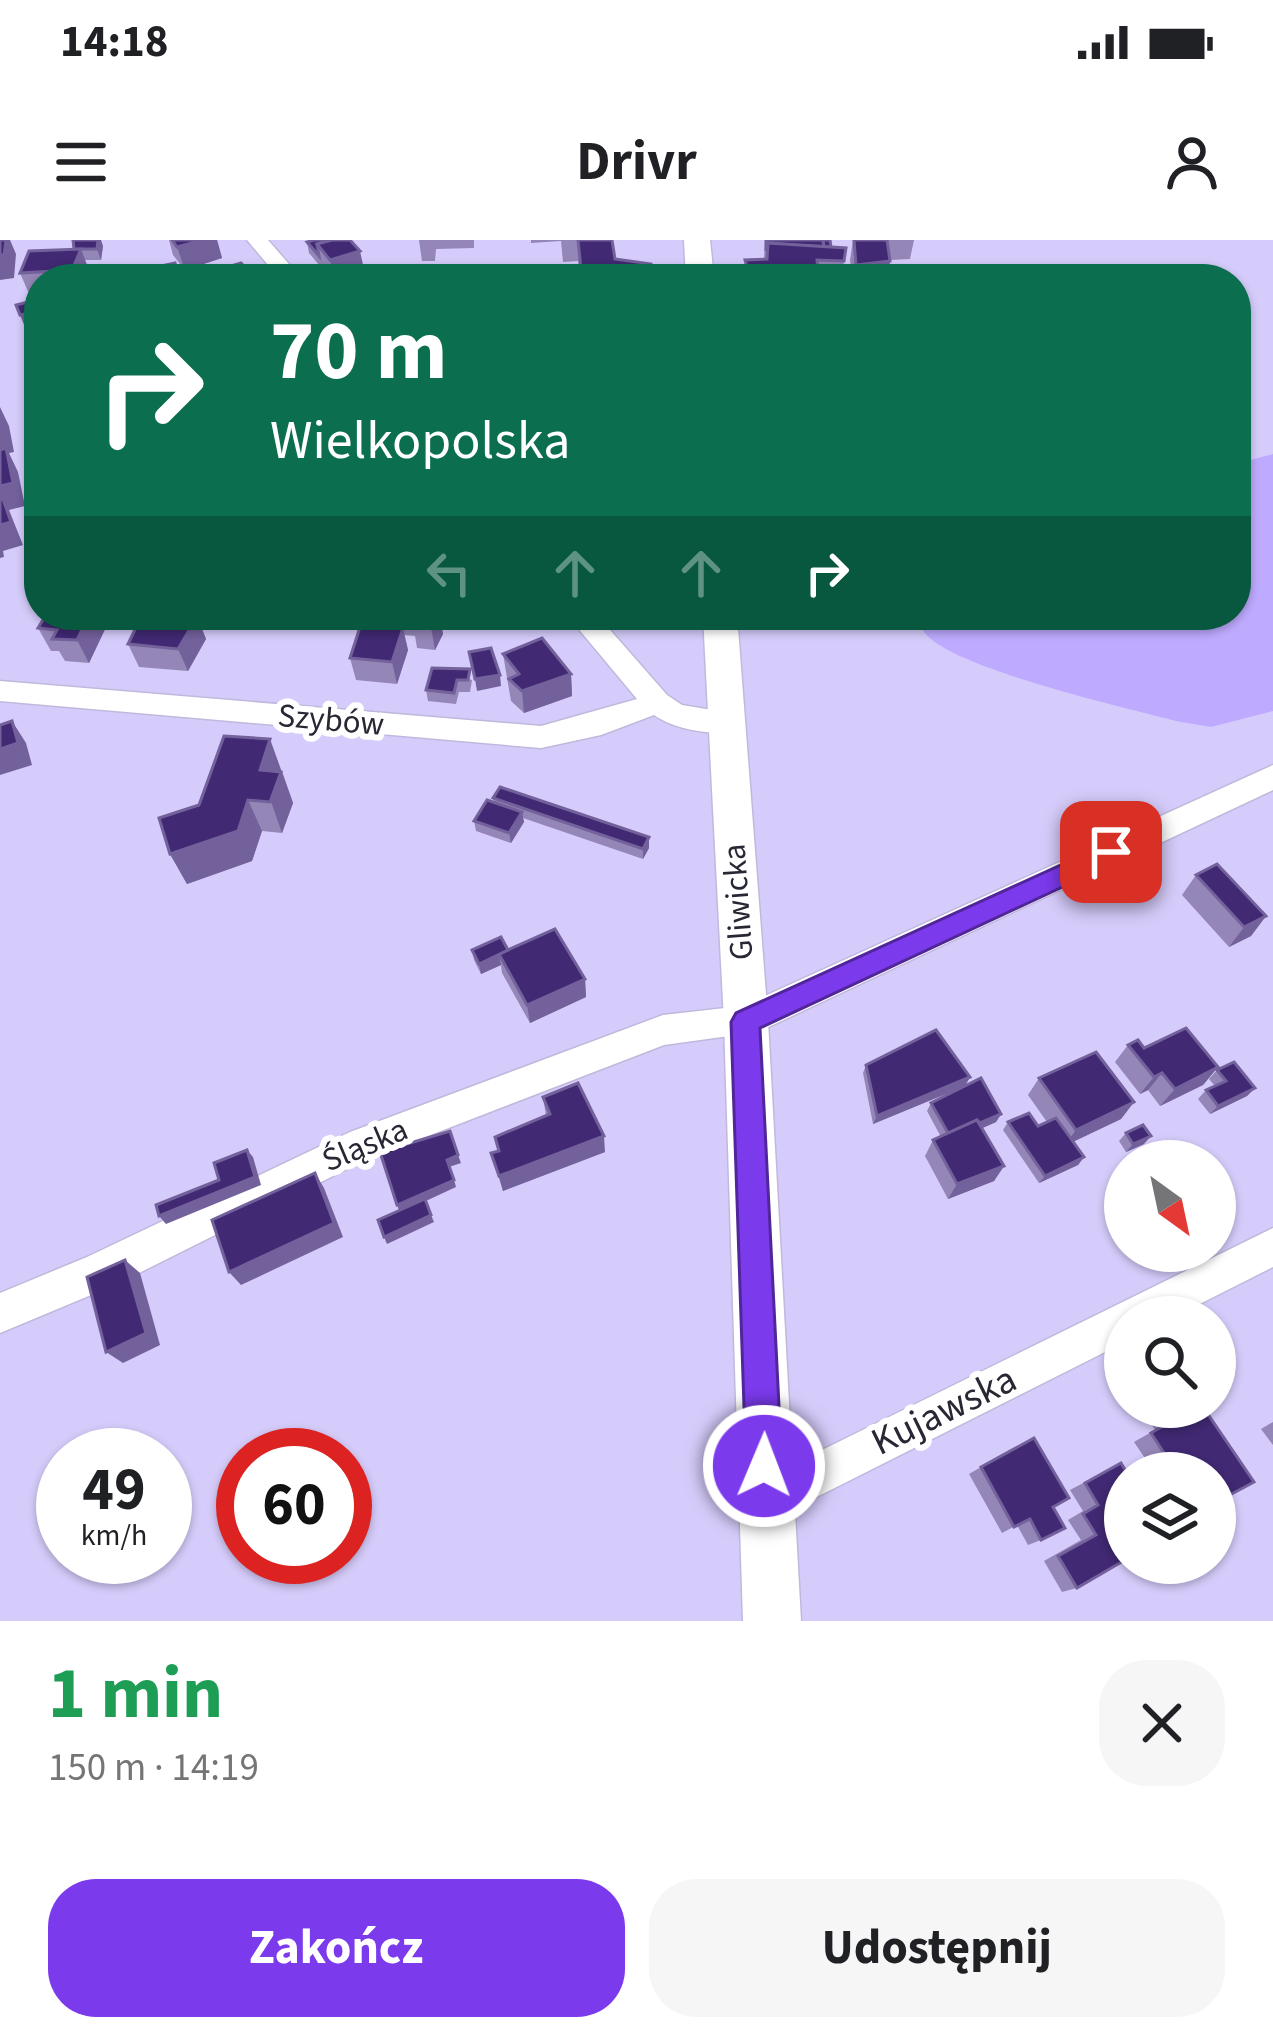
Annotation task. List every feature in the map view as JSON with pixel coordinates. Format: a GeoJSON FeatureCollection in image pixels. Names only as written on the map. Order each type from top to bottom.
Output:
{"type":"FeatureCollection","features":[{"type":"Feature","properties":{"kind":"main road","name":"Gliwicka"},"geometry":{"type":"LineString","coordinates":[[720,630],[746,1022],[772,1621]]}},
{"type":"Feature","properties":{"kind":"street"},"geometry":{"type":"LineString","coordinates":[[257,240],[278,264]]}},
{"type":"Feature","properties":{"kind":"street"},"geometry":{"type":"LineString","coordinates":[[594,630],[657,703],[675,715],[726,722]]}},
{"type":"Feature","properties":{"kind":"street","name":"Szybów"},"geometry":{"type":"LineString","coordinates":[[0,692],[541,736],[601,724],[657,703]]}},
{"type":"Feature","properties":{"kind":"street","name":"Śląska"},"geometry":{"type":"LineString","coordinates":[[0,1313],[100,1271],[350,1149],[663,1030],[746,1022],[1273,777]]}},
{"type":"Feature","properties":{"kind":"street","name":"Kujawska"},"geometry":{"type":"LineString","coordinates":[[1175,1296],[1273,1247]]}},
{"type":"Feature","properties":{"kind":"street","name":"Kujawska"},"geometry":{"type":"LineString","coordinates":[[764,1501],[1104,1331]]}},
{"type":"Feature","properties":{"kind":"shaded area"},"geometry":{"type":"Polygon","coordinates":[[[0,240],[1273,240],[1273,1621],[0,1621],[0,240]]]}},
{"type":"Feature","properties":{"kind":"shaded area"},"geometry":{"type":"Polygon","coordinates":[[[1273,454],[1273,711],[1211,727],[1181,722],[979,664],[924,631],[1251,630],[1251,460],[1273,454]]]}},
{"type":"Feature","properties":{"kind":"building"},"geometry":{"type":"Polygon","coordinates":[[[73,240],[98,240],[97,249],[74,249],[73,240]]]}},
{"type":"Feature","properties":{"kind":"building"},"geometry":{"type":"Polygon","coordinates":[[[172,240],[203,240],[177,247],[172,240]]]}},
{"type":"Feature","properties":{"kind":"building"},"geometry":{"type":"Polygon","coordinates":[[[332,240],[317,244],[319,256],[307,242],[332,240]]]}},
{"type":"Feature","properties":{"kind":"building"},"geometry":{"type":"Polygon","coordinates":[[[350,240],[360,251],[330,260],[317,244],[350,240]]]}},
{"type":"Feature","properties":{"kind":"building"},"geometry":{"type":"Polygon","coordinates":[[[578,240],[612,240],[615,259],[651,264],[580,264],[578,240]]]}},
{"type":"Feature","properties":{"kind":"building"},"geometry":{"type":"Polygon","coordinates":[[[766,240],[823,240],[824,247],[768,243],[766,251],[766,240]]]}},
{"type":"Feature","properties":{"kind":"building"},"geometry":{"type":"Polygon","coordinates":[[[854,240],[887,240],[890,261],[856,264],[854,240]]]}},
{"type":"Feature","properties":{"kind":"building"},"geometry":{"type":"Polygon","coordinates":[[[768,243],[846,248],[844,261],[746,264],[745,260],[767,259],[768,243]]]}},
{"type":"Feature","properties":{"kind":"building"},"geometry":{"type":"Polygon","coordinates":[[[81,249],[75,264],[24,264],[20,273],[29,251],[81,249]]]}},
{"type":"Feature","properties":{"kind":"building"},"geometry":{"type":"Polygon","coordinates":[[[6,448],[13,483],[0,486],[0,450],[6,448]]]}},
{"type":"Feature","properties":{"kind":"building"},"geometry":{"type":"Polygon","coordinates":[[[0,500],[11,522],[0,525],[0,500]]]}},
{"type":"Feature","properties":{"kind":"building"},"geometry":{"type":"Polygon","coordinates":[[[57,630],[82,630],[77,640],[52,639],[57,630]]]}},
{"type":"Feature","properties":{"kind":"building"},"geometry":{"type":"Polygon","coordinates":[[[135,630],[189,630],[178,649],[128,644],[135,630]]]}},
{"type":"Feature","properties":{"kind":"building"},"geometry":{"type":"Polygon","coordinates":[[[359,630],[402,630],[392,662],[350,658],[359,630]]]}},
{"type":"Feature","properties":{"kind":"building"},"geometry":{"type":"Polygon","coordinates":[[[542,638],[571,674],[522,691],[509,679],[519,674],[503,654],[542,638]]]}},
{"type":"Feature","properties":{"kind":"building"},"geometry":{"type":"Polygon","coordinates":[[[491,648],[500,675],[475,679],[469,652],[491,648]]]}},
{"type":"Feature","properties":{"kind":"building"},"geometry":{"type":"Polygon","coordinates":[[[432,668],[470,669],[468,680],[457,680],[454,693],[426,690],[432,668]]]}},
{"type":"Feature","properties":{"kind":"building"},"geometry":{"type":"Polygon","coordinates":[[[12,721],[18,743],[0,749],[0,725],[12,721]]]}},
{"type":"Feature","properties":{"kind":"building"},"geometry":{"type":"Polygon","coordinates":[[[224,736],[270,739],[260,770],[281,772],[270,802],[248,800],[238,831],[170,854],[159,818],[199,805],[224,736]]]}},
{"type":"Feature","properties":{"kind":"building"},"geometry":{"type":"Polygon","coordinates":[[[500,787],[649,837],[643,849],[493,798],[500,787]]]}},
{"type":"Feature","properties":{"kind":"building"},"geometry":{"type":"Polygon","coordinates":[[[487,800],[522,812],[509,833],[474,821],[487,800]]]}},
{"type":"Feature","properties":{"kind":"building"},"geometry":{"type":"Polygon","coordinates":[[[1217,864],[1266,916],[1244,927],[1196,875],[1217,864]]]}},
{"type":"Feature","properties":{"kind":"building"},"geometry":{"type":"Polygon","coordinates":[[[555,929],[585,979],[527,1005],[499,954],[555,929]]]}},
{"type":"Feature","properties":{"kind":"building"},"geometry":{"type":"Polygon","coordinates":[[[501,937],[508,950],[479,964],[472,950],[501,937]]]}},
{"type":"Feature","properties":{"kind":"building"},"geometry":{"type":"Polygon","coordinates":[[[1186,1028],[1218,1067],[1175,1089],[1162,1073],[1154,1077],[1128,1045],[1138,1040],[1144,1048],[1186,1028]]]}},
{"type":"Feature","properties":{"kind":"building"},"geometry":{"type":"Polygon","coordinates":[[[936,1030],[970,1077],[877,1116],[866,1065],[936,1030]]]}},
{"type":"Feature","properties":{"kind":"building"},"geometry":{"type":"Polygon","coordinates":[[[1096,1052],[1134,1102],[1076,1130],[1039,1078],[1096,1052]]]}},
{"type":"Feature","properties":{"kind":"building"},"geometry":{"type":"Polygon","coordinates":[[[1234,1062],[1255,1088],[1218,1106],[1206,1090],[1226,1081],[1217,1070],[1234,1062]]]}},
{"type":"Feature","properties":{"kind":"building"},"geometry":{"type":"Polygon","coordinates":[[[981,1078],[1001,1114],[948,1133],[931,1103],[981,1078]]]}},
{"type":"Feature","properties":{"kind":"building"},"geometry":{"type":"Polygon","coordinates":[[[578,1083],[604,1136],[499,1176],[491,1153],[499,1151],[495,1137],[550,1114],[543,1097],[578,1083]]]}},
{"type":"Feature","properties":{"kind":"building"},"geometry":{"type":"Polygon","coordinates":[[[1029,1113],[1038,1126],[1056,1118],[1084,1157],[1045,1176],[1008,1122],[1029,1113]]]}},
{"type":"Feature","properties":{"kind":"building"},"geometry":{"type":"Polygon","coordinates":[[[977,1120],[1004,1166],[957,1184],[933,1140],[977,1120]]]}},
{"type":"Feature","properties":{"kind":"building"},"geometry":{"type":"Polygon","coordinates":[[[1143,1125],[1151,1136],[1130,1140],[1126,1133],[1143,1125]]]}},
{"type":"Feature","properties":{"kind":"building"},"geometry":{"type":"Polygon","coordinates":[[[450,1131],[458,1155],[447,1160],[454,1180],[397,1205],[380,1152],[450,1131]]]}},
{"type":"Feature","properties":{"kind":"building"},"geometry":{"type":"Polygon","coordinates":[[[247,1150],[255,1177],[159,1216],[156,1205],[219,1180],[214,1163],[247,1150]]]}},
{"type":"Feature","properties":{"kind":"building"},"geometry":{"type":"Polygon","coordinates":[[[315,1173],[334,1223],[229,1272],[212,1220],[315,1173]]]}},
{"type":"Feature","properties":{"kind":"building"},"geometry":{"type":"Polygon","coordinates":[[[425,1199],[431,1215],[384,1237],[378,1220],[425,1199]]]}},
{"type":"Feature","properties":{"kind":"building"},"geometry":{"type":"Polygon","coordinates":[[[125,1260],[146,1333],[106,1352],[87,1277],[125,1260]]]}},
{"type":"Feature","properties":{"kind":"building"},"geometry":{"type":"Polygon","coordinates":[[[1160,1428],[1217,1428],[1234,1452],[1163,1452],[1151,1433],[1160,1428]]]}},
{"type":"Feature","properties":{"kind":"building"},"geometry":{"type":"Polygon","coordinates":[[[1034,1438],[1069,1498],[1053,1507],[1065,1528],[1041,1540],[1030,1519],[1014,1527],[981,1467],[1034,1438]]]}},
{"type":"Feature","properties":{"kind":"building"},"geometry":{"type":"Polygon","coordinates":[[[1236,1456],[1254,1482],[1236,1492],[1236,1456]]]}},
{"type":"Feature","properties":{"kind":"building"},"geometry":{"type":"Polygon","coordinates":[[[1104,1472],[1104,1572],[1077,1588],[1058,1556],[1096,1535],[1083,1514],[1098,1505],[1085,1483],[1104,1472]]]}},
{"type":"Feature","properties":{"kind":"route"},"geometry":{"type":"LineString","coordinates":[[764,1466],[765,1397],[746,1022],[1111,852]]}}]}
